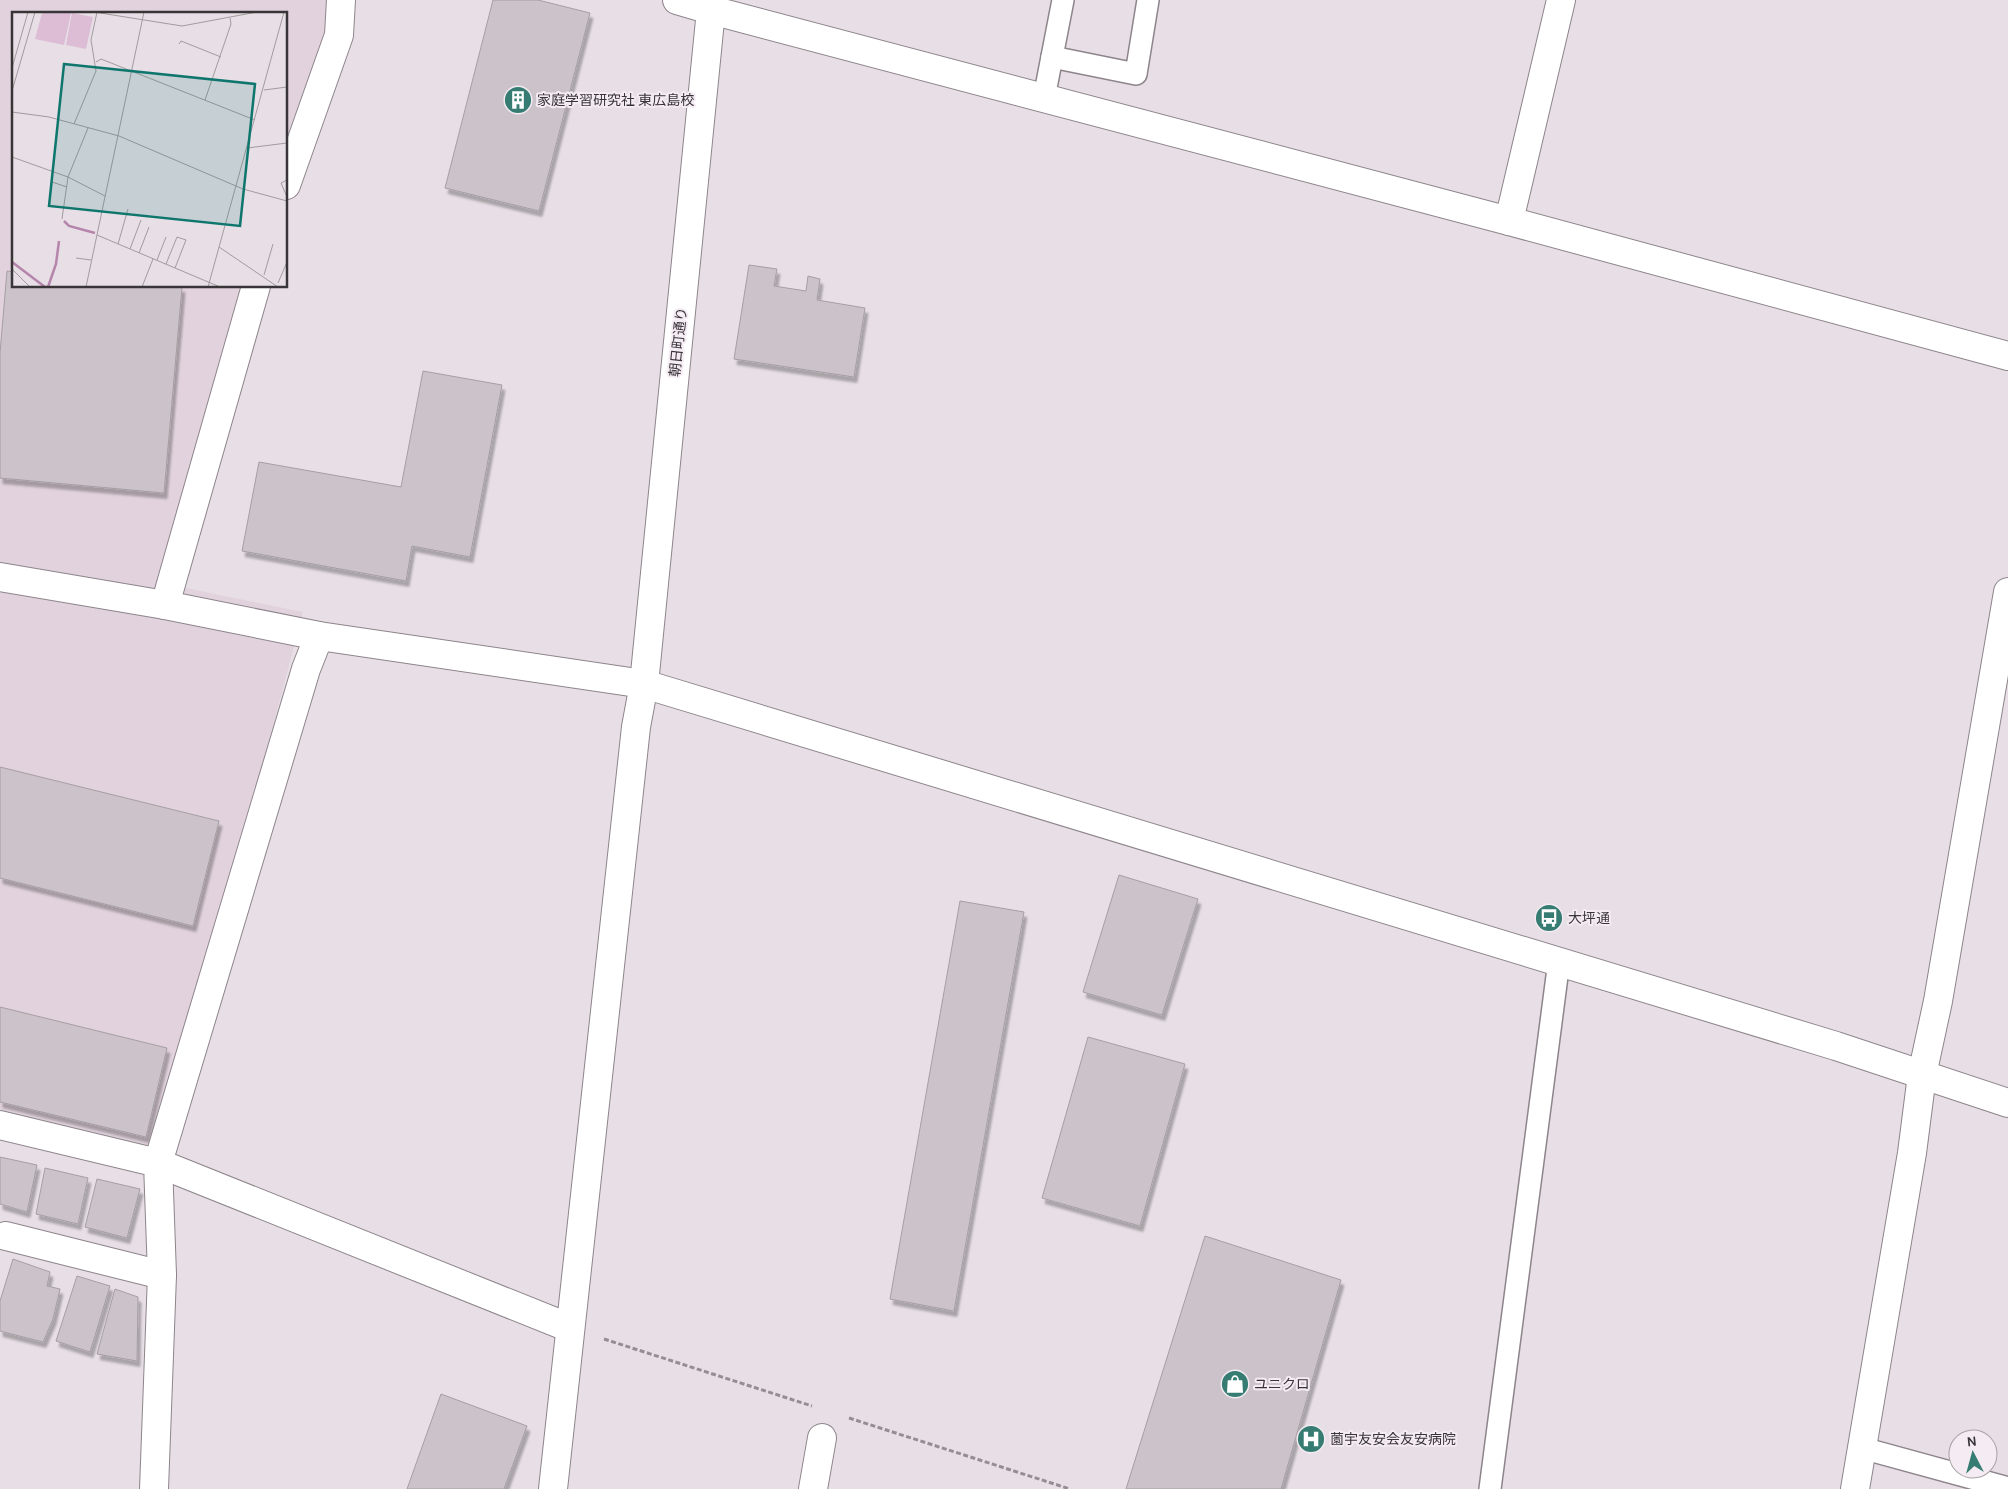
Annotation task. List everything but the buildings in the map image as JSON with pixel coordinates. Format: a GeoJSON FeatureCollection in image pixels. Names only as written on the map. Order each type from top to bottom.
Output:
{"type":"FeatureCollection","features":[{"type":"Feature","properties":{"kind":"street"},"geometry":{"type":"LineString","coordinates":[[288,179],[339,35],[341,0]]}},
{"type":"Feature","properties":{"kind":"street"},"geometry":{"type":"LineString","coordinates":[[678,0],[711,5],[1044,98],[1509,220],[2008,356]]}},
{"type":"Feature","properties":{"kind":"street"},"geometry":{"type":"LineString","coordinates":[[1509,220],[1561,0]]}},
{"type":"Feature","properties":{"kind":"street","name":"朝日町通り"},"geometry":{"type":"LineString","coordinates":[[553,1489],[636,727],[644,684],[711,5]]}},
{"type":"Feature","properties":{"kind":"street"},"geometry":{"type":"LineString","coordinates":[[165,605],[255,288]]}},
{"type":"Feature","properties":{"kind":"street"},"geometry":{"type":"LineString","coordinates":[[0,576],[165,605],[319,636],[644,684],[1836,1046],[2008,1103]]}},
{"type":"Feature","properties":{"kind":"street"},"geometry":{"type":"LineString","coordinates":[[1855,1489],[1912,1153],[1922,1075],[1940,991],[2002,666],[2008,592]]}},
{"type":"Feature","properties":{"kind":"street"},"geometry":{"type":"LineString","coordinates":[[154,1489],[162,1275],[158,1163],[306,669],[319,636]]}},
{"type":"Feature","properties":{"kind":"street"},"geometry":{"type":"LineString","coordinates":[[0,1125],[158,1163],[570,1328]]}},
{"type":"Feature","properties":{"kind":"street"},"geometry":{"type":"LineString","coordinates":[[6,1236],[162,1275]]}},
{"type":"Feature","properties":{"kind":"street"},"geometry":{"type":"LineString","coordinates":[[813,1489],[822,1438]]}},
{"type":"Feature","properties":{"kind":"lane"},"geometry":{"type":"LineString","coordinates":[[1044,98],[1063,0]]}},
{"type":"Feature","properties":{"kind":"lane"},"geometry":{"type":"LineString","coordinates":[[1052,57],[1136,74],[1148,0]]}},
{"type":"Feature","properties":{"kind":"lane"},"geometry":{"type":"LineString","coordinates":[[1490,1489],[1559,961]]}},
{"type":"Feature","properties":{"kind":"lane"},"geometry":{"type":"LineString","coordinates":[[1862,1448],[2008,1488]]}},
{"type":"Feature","properties":{"kind":"shaded area"},"geometry":{"type":"Polygon","coordinates":[[[0,0],[337,0],[339,25],[288,198],[288,12],[12,12],[12,288],[262,288],[176,586],[303,612],[158,1163],[0,1125],[0,0]]]}},
{"type":"Feature","properties":{"kind":"place","name":"家庭学習研究社 東広島校"},"geometry":{"type":"Point","coordinates":[518,100]}},
{"type":"Feature","properties":{"kind":"place","name":"大坪通"},"geometry":{"type":"Point","coordinates":[1549,918]}},
{"type":"Feature","properties":{"kind":"place","name":"ユニクロ"},"geometry":{"type":"Point","coordinates":[1235,1384]}},
{"type":"Feature","properties":{"kind":"place","name":"薗宇友安会友安病院"},"geometry":{"type":"Point","coordinates":[1311,1439]}}]}
